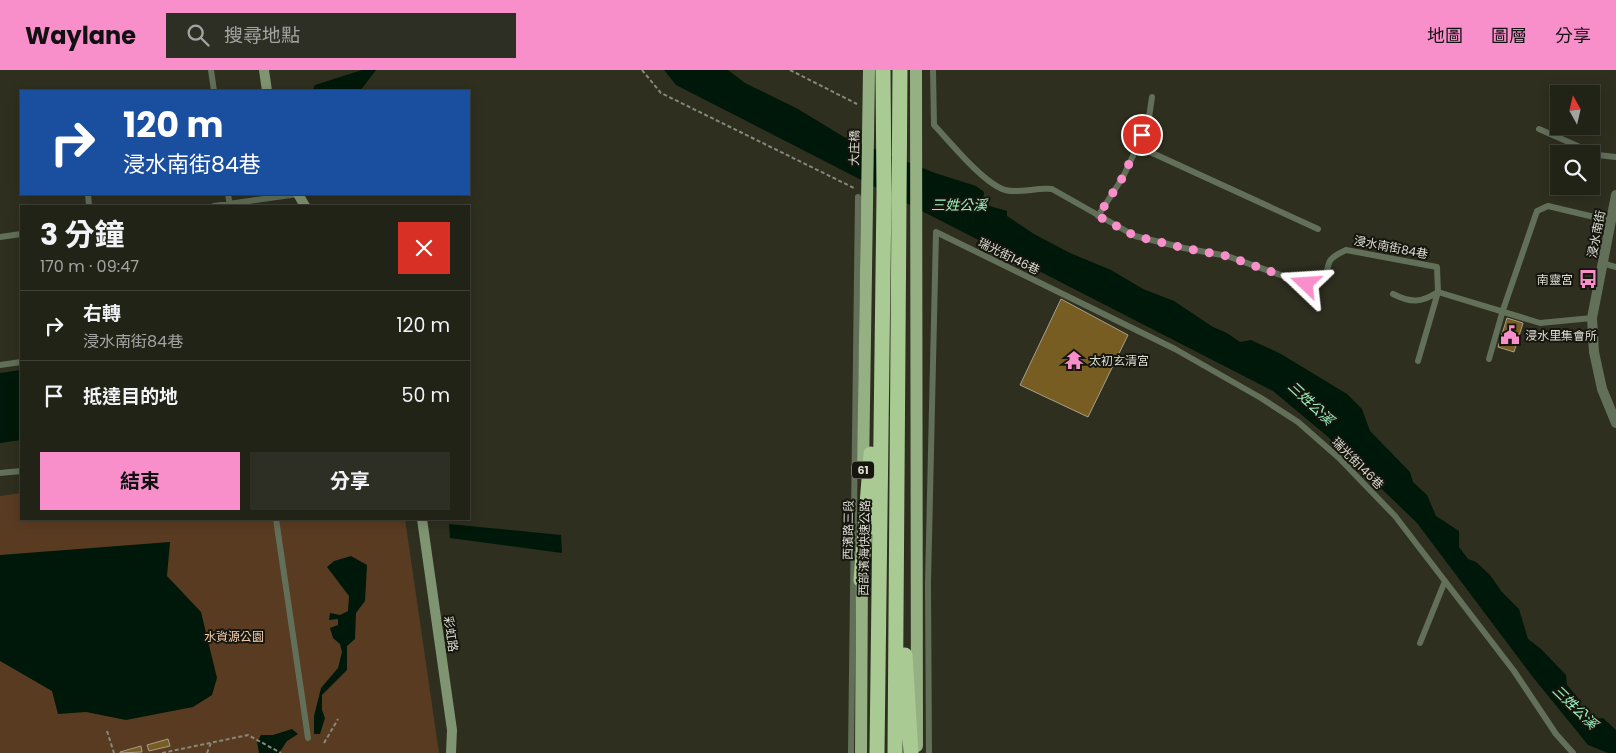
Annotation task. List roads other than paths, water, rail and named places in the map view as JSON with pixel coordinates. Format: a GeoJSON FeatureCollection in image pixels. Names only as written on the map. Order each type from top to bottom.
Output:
{"type":"FeatureCollection","features":[{"type":"Feature","properties":{"kind":"highway","name":"西部濱海快速公路"},"geometry":{"type":"LineString","coordinates":[[877,753],[881,313],[884,194],[883,70]]}},
{"type":"Feature","properties":{"kind":"highway"},"geometry":{"type":"LineString","coordinates":[[895,753],[900,70]]}},
{"type":"Feature","properties":{"kind":"highway"},"geometry":{"type":"LineString","coordinates":[[861,580],[881,313]]}},
{"type":"Feature","properties":{"kind":"highway"},"geometry":{"type":"LineString","coordinates":[[897,513],[911,753]]}},
{"type":"Feature","properties":{"kind":"main road","name":"大庄橋"},"geometry":{"type":"LineString","coordinates":[[868,187],[869,70]]}},
{"type":"Feature","properties":{"kind":"main road"},"geometry":{"type":"LineString","coordinates":[[916,70],[917,753]]}},
{"type":"Feature","properties":{"kind":"main road","name":"西濱路三段"},"geometry":{"type":"LineString","coordinates":[[861,753],[861,580],[868,187]]}},
{"type":"Feature","properties":{"kind":"street"},"geometry":{"type":"LineString","coordinates":[[264,70],[267,90]]}},
{"type":"Feature","properties":{"kind":"street","name":"浸水南街"},"geometry":{"type":"LineString","coordinates":[[1616,195],[1592,318],[1594,352],[1602,390],[1616,423]]}},
{"type":"Feature","properties":{"kind":"street","name":"彩虹路"},"geometry":{"type":"LineString","coordinates":[[422,520],[452,730],[451,753]]}},
{"type":"Feature","properties":{"kind":"lane"},"geometry":{"type":"LineString","coordinates":[[211,70],[214,90]]}},
{"type":"Feature","properties":{"kind":"lane","name":"浸水南街84巷"},"geometry":{"type":"LineString","coordinates":[[933,70],[934,125],[988,182],[1005,190],[1022,192],[1040,188],[1052,189],[1135,236],[1227,256],[1306,284],[1315,284],[1326,278],[1327,262],[1333,256],[1346,250],[1437,267],[1438,292]]}},
{"type":"Feature","properties":{"kind":"lane"},"geometry":{"type":"LineString","coordinates":[[1098,216],[1123,177],[1148,124],[1152,97]]}},
{"type":"Feature","properties":{"kind":"lane"},"geometry":{"type":"LineString","coordinates":[[1539,129],[1598,155],[1616,157]]}},
{"type":"Feature","properties":{"kind":"lane"},"geometry":{"type":"LineString","coordinates":[[1137,146],[1318,229]]}},
{"type":"Feature","properties":{"kind":"lane"},"geometry":{"type":"LineString","coordinates":[[230,205],[292,195]]}},
{"type":"Feature","properties":{"kind":"lane","name":"西濱路三段"},"geometry":{"type":"LineString","coordinates":[[851,753],[858,197]]}},
{"type":"Feature","properties":{"kind":"lane"},"geometry":{"type":"LineString","coordinates":[[1489,359],[1503,310],[1537,211],[1548,206],[1611,220]]}},
{"type":"Feature","properties":{"kind":"lane","name":"瑞光街146巷"},"geometry":{"type":"LineString","coordinates":[[928,753],[929,545],[936,232],[1175,350],[1261,398],[1298,422],[1339,458],[1395,516],[1514,672],[1556,734],[1573,753]]}},
{"type":"Feature","properties":{"kind":"lane"},"geometry":{"type":"LineString","coordinates":[[0,237],[20,234]]}},
{"type":"Feature","properties":{"kind":"lane"},"geometry":{"type":"LineString","coordinates":[[1602,263],[1616,267]]}},
{"type":"Feature","properties":{"kind":"lane"},"geometry":{"type":"LineString","coordinates":[[1418,361],[1438,292]]}},
{"type":"Feature","properties":{"kind":"lane"},"geometry":{"type":"LineString","coordinates":[[1393,294],[1406,300],[1426,300],[1438,292],[1503,310],[1540,323],[1592,318]]}},
{"type":"Feature","properties":{"kind":"lane"},"geometry":{"type":"LineString","coordinates":[[0,365],[20,362]]}},
{"type":"Feature","properties":{"kind":"lane"},"geometry":{"type":"LineString","coordinates":[[0,474],[20,470]]}},
{"type":"Feature","properties":{"kind":"lane"},"geometry":{"type":"LineString","coordinates":[[276,520],[308,738]]}},
{"type":"Feature","properties":{"kind":"lane"},"geometry":{"type":"LineString","coordinates":[[1420,643],[1444,581]]}},
{"type":"Feature","properties":{"kind":"water"},"geometry":{"type":"Polygon","coordinates":[[[362,70],[376,70],[361,90],[312,90],[315,85],[362,70]]]}},
{"type":"Feature","properties":{"kind":"water","name":"三姓公溪"},"geometry":{"type":"Polygon","coordinates":[[[664,70],[728,70],[745,83],[798,109],[844,137],[935,173],[976,186],[984,192],[983,204],[1007,211],[1007,216],[1034,234],[1070,253],[1111,270],[1143,289],[1174,301],[1213,327],[1227,333],[1240,342],[1251,340],[1281,354],[1347,394],[1362,409],[1370,431],[1410,472],[1413,482],[1427,495],[1436,516],[1459,531],[1459,547],[1468,559],[1476,562],[1490,575],[1502,592],[1519,609],[1528,639],[1541,649],[1566,675],[1567,685],[1578,698],[1582,710],[1594,719],[1603,718],[1616,730],[1616,753],[1608,753],[1588,745],[1532,676],[1417,523],[1327,436],[1273,391],[676,85],[664,70]]]}},
{"type":"Feature","properties":{"kind":"water"},"geometry":{"type":"Polygon","coordinates":[[[20,370],[20,440],[0,443],[0,373],[20,370]]]}},
{"type":"Feature","properties":{"kind":"water"},"geometry":{"type":"Polygon","coordinates":[[[449,524],[561,535],[562,553],[450,538],[449,524]]]}},
{"type":"Feature","properties":{"kind":"water"},"geometry":{"type":"Polygon","coordinates":[[[170,542],[167,576],[201,612],[217,678],[212,695],[193,707],[126,720],[86,712],[58,714],[52,691],[0,661],[0,555],[170,542]]]}},
{"type":"Feature","properties":{"kind":"water"},"geometry":{"type":"Polygon","coordinates":[[[351,556],[367,565],[365,601],[356,613],[355,639],[347,646],[347,670],[322,695],[322,710],[325,718],[320,734],[314,734],[314,716],[321,688],[338,668],[342,652],[340,644],[333,638],[330,628],[338,625],[338,619],[329,620],[330,613],[340,615],[348,611],[349,596],[327,567],[334,561],[351,556]]]}},
{"type":"Feature","properties":{"kind":"water"},"geometry":{"type":"Polygon","coordinates":[[[292,729],[298,734],[287,741],[279,753],[259,753],[257,742],[261,735],[273,735],[292,729]]]}},
{"type":"Feature","properties":{"kind":"place","name":"南靈宮"},"geometry":{"type":"Point","coordinates":[1588,279]}},
{"type":"Feature","properties":{"kind":"place","name":"浸水里集會所"},"geometry":{"type":"Point","coordinates":[1510,335]}},
{"type":"Feature","properties":{"kind":"place","name":"太初玄清宮"},"geometry":{"type":"Point","coordinates":[1074,360]}},
{"type":"Feature","properties":{"kind":"park label","name":"水資源公園"},"geometry":{"type":"Point","coordinates":[234,636]}}]}
